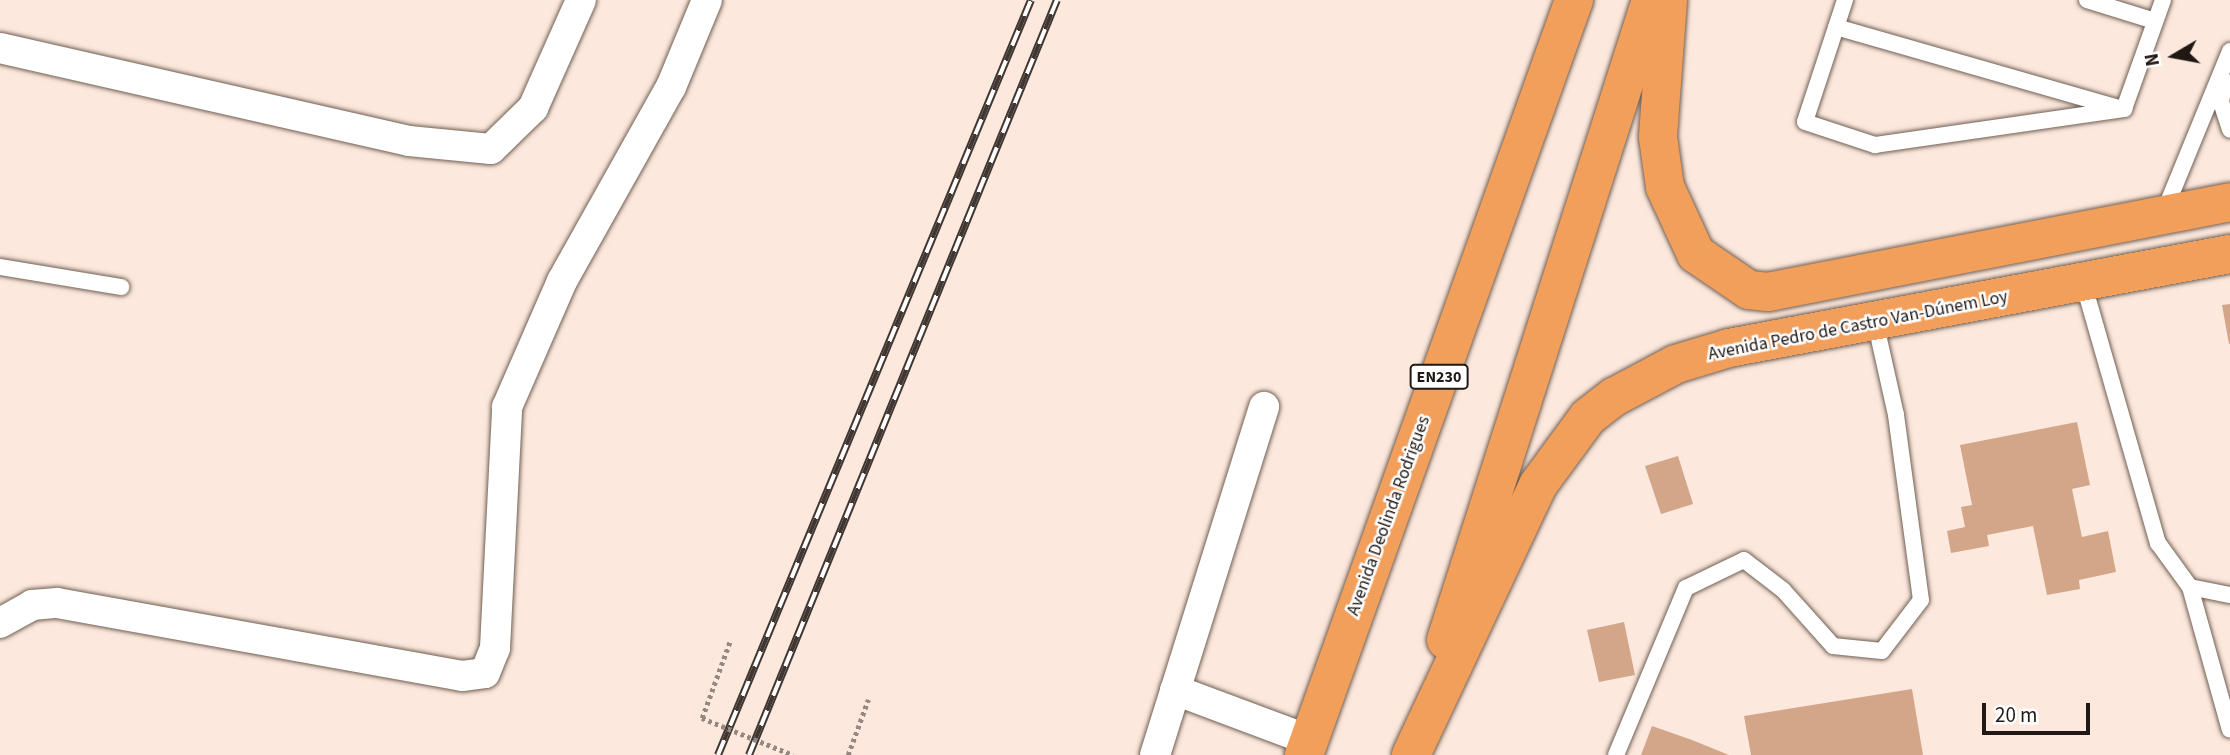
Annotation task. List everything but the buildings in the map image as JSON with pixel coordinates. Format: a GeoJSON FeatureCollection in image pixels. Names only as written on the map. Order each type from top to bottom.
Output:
{"type":"FeatureCollection","features":[{"type":"Feature","properties":{"kind":"highway","name":"Avenida Deolinda Rodrigues"},"geometry":{"type":"LineString","coordinates":[[1306,748],[1574,0]]}},
{"type":"Feature","properties":{"kind":"highway"},"geometry":{"type":"LineString","coordinates":[[1410,755],[1651,0]]}},
{"type":"Feature","properties":{"kind":"highway"},"geometry":{"type":"LineString","coordinates":[[1668,0],[1658,137],[1665,187],[1696,254],[1749,290],[1768,292],[2230,202]]}},
{"type":"Feature","properties":{"kind":"highway","name":"Avenida Pedro de Castro Van-Dúnem Loy"},"geometry":{"type":"LineString","coordinates":[[1410,755],[1538,485],[1588,417],[1676,364],[1875,321],[2230,254]]}},
{"type":"Feature","properties":{"kind":"street"},"geometry":{"type":"LineString","coordinates":[[0,48],[409,141],[491,149],[533,108],[581,0]]}},
{"type":"Feature","properties":{"kind":"street"},"geometry":{"type":"LineString","coordinates":[[0,623],[32,605],[57,603],[462,676],[485,673],[495,649],[507,407],[562,281],[671,88],[706,0]]}},
{"type":"Feature","properties":{"kind":"street"},"geometry":{"type":"LineString","coordinates":[[1155,755],[1264,407]]}},
{"type":"Feature","properties":{"kind":"street"},"geometry":{"type":"LineString","coordinates":[[1175,690],[1306,748]]}},
{"type":"Feature","properties":{"kind":"lane"},"geometry":{"type":"LineString","coordinates":[[1845,0],[1805,122],[1875,145],[2124,110]]}},
{"type":"Feature","properties":{"kind":"lane"},"geometry":{"type":"LineString","coordinates":[[2087,0],[2155,21]]}},
{"type":"Feature","properties":{"kind":"lane"},"geometry":{"type":"LineString","coordinates":[[2124,110],[2163,0]]}},
{"type":"Feature","properties":{"kind":"lane"},"geometry":{"type":"LineString","coordinates":[[1836,27],[2124,110]]}},
{"type":"Feature","properties":{"kind":"lane"},"geometry":{"type":"LineString","coordinates":[[2163,214],[2230,52]]}},
{"type":"Feature","properties":{"kind":"lane"},"geometry":{"type":"LineString","coordinates":[[2230,52],[2221,102],[2230,130]]}},
{"type":"Feature","properties":{"kind":"lane"},"geometry":{"type":"LineString","coordinates":[[0,267],[121,287]]}},
{"type":"Feature","properties":{"kind":"lane"},"geometry":{"type":"LineString","coordinates":[[2083,282],[2158,542],[2190,587],[2230,730]]}},
{"type":"Feature","properties":{"kind":"lane"},"geometry":{"type":"LineString","coordinates":[[1616,755],[1686,588],[1744,560],[1783,590],[1833,646],[1882,650],[1922,600],[1896,415],[1875,321]]}},
{"type":"Feature","properties":{"kind":"lane"},"geometry":{"type":"LineString","coordinates":[[2190,587],[2230,595]]}},
{"type":"Feature","properties":{"kind":"path"},"geometry":{"type":"LineString","coordinates":[[730,641],[702,718],[793,755]]}},
{"type":"Feature","properties":{"kind":"path"},"geometry":{"type":"LineString","coordinates":[[848,755],[868,700]]}},
{"type":"Feature","properties":{"kind":"railway"},"geometry":{"type":"LineString","coordinates":[[718,755],[1031,0]]}},
{"type":"Feature","properties":{"kind":"railway"},"geometry":{"type":"LineString","coordinates":[[749,755],[1057,0]]}}]}
